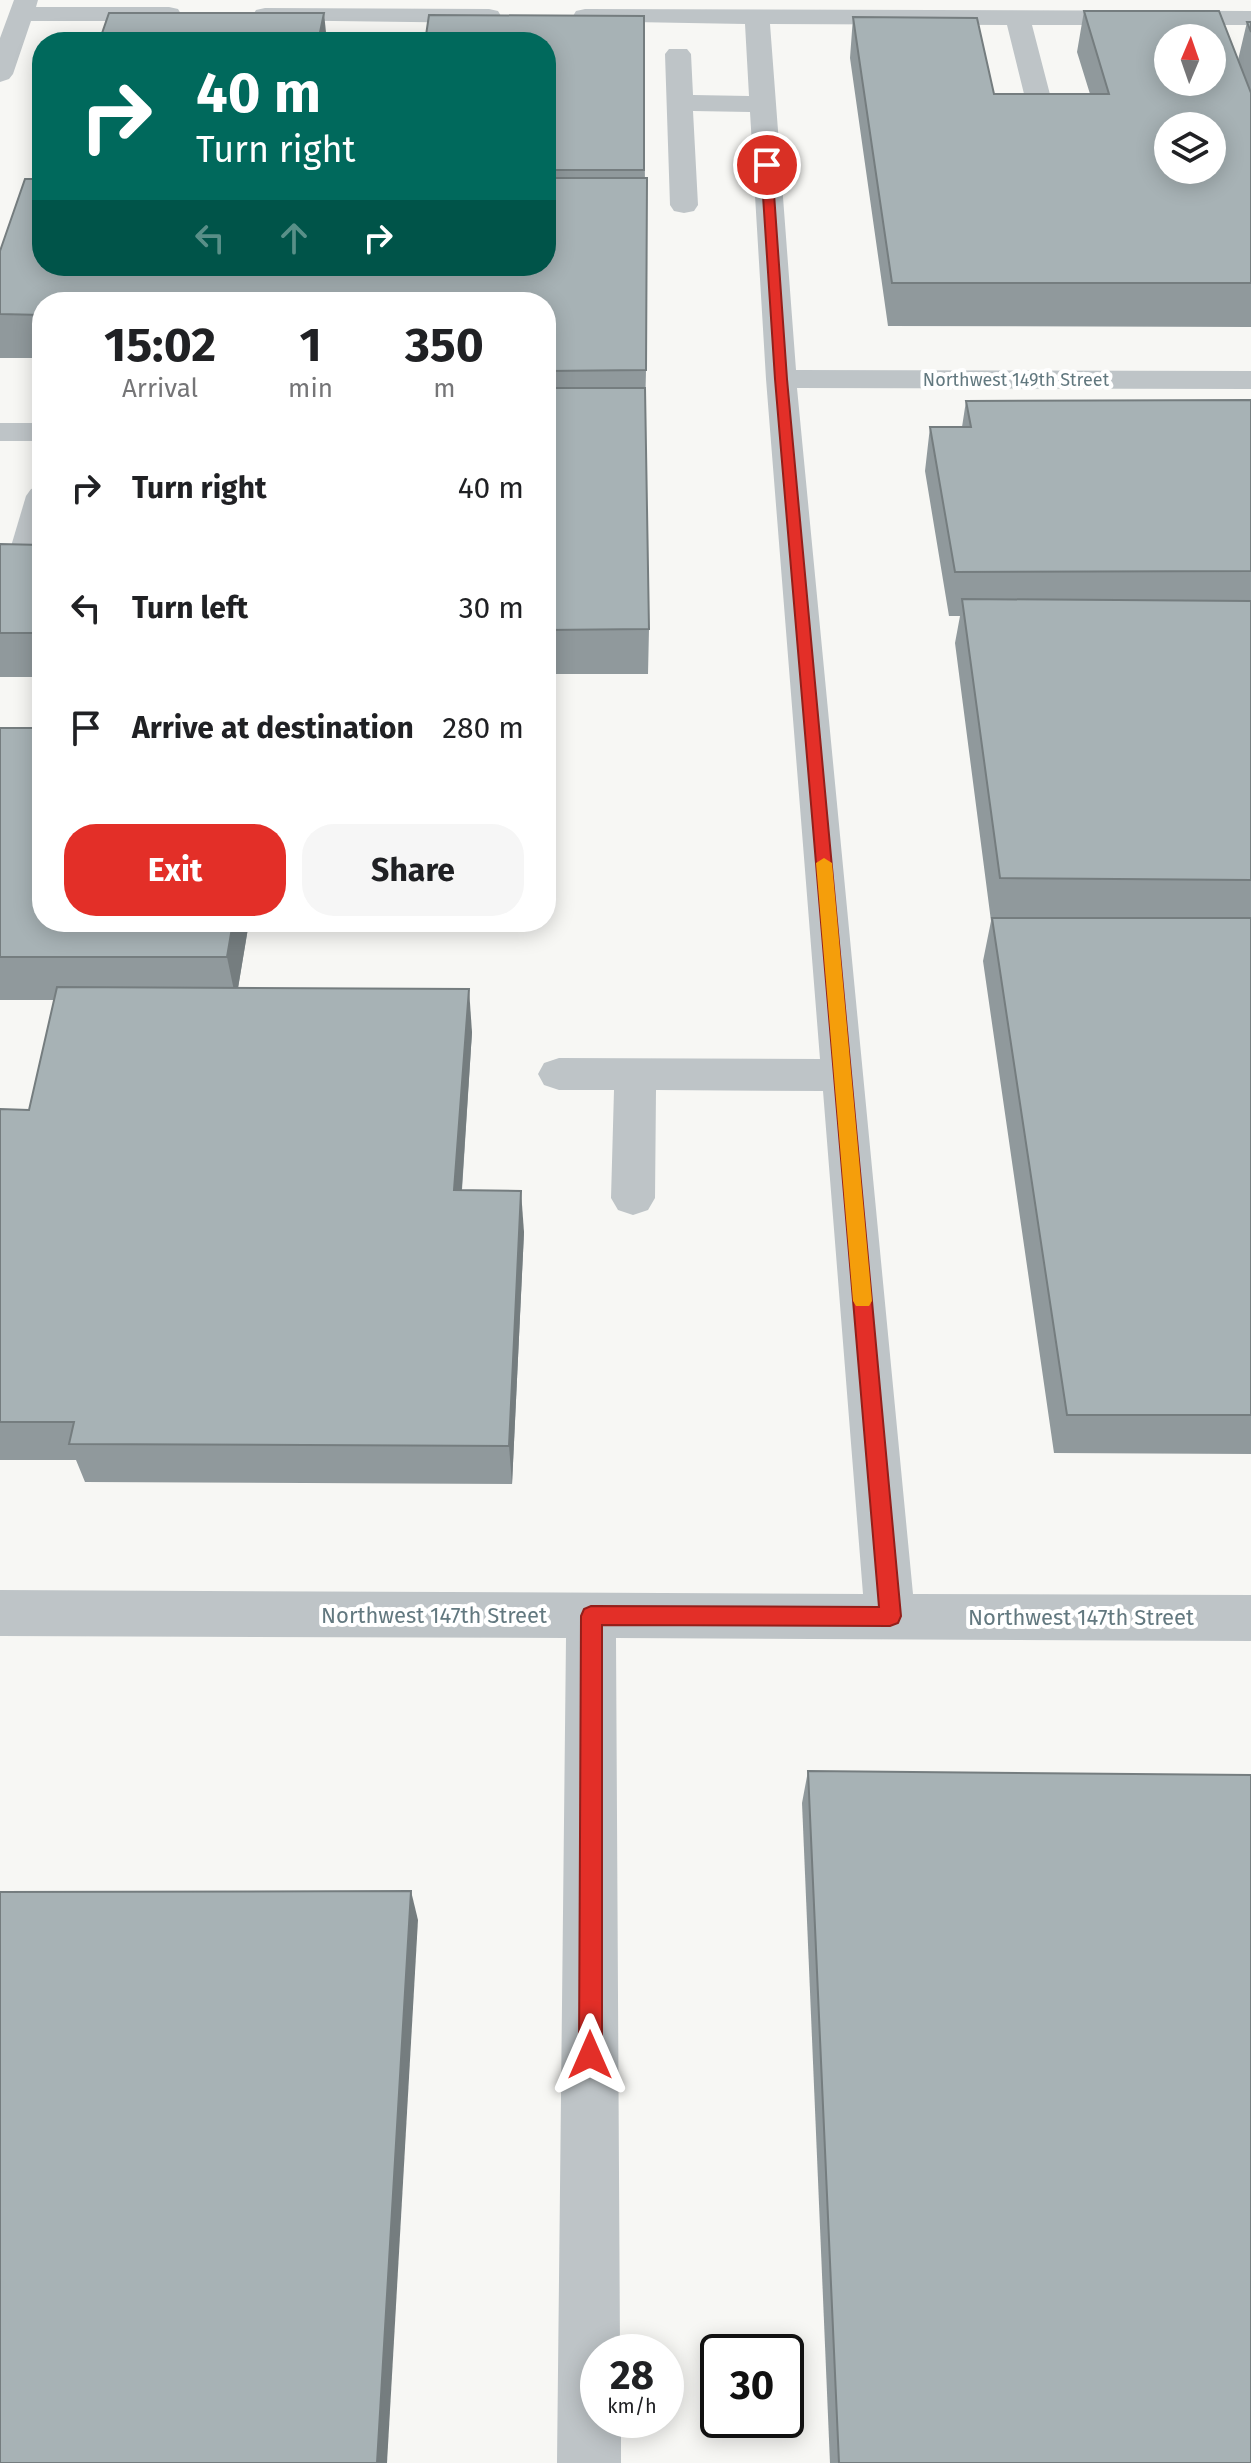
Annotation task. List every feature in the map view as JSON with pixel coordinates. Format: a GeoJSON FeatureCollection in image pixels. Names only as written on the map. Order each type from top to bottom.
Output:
{"type":"FeatureCollection","features":[{"type":"Feature","properties":{"kind":"street"},"geometry":{"type":"LineString","coordinates":[[0,74],[24,7],[195,15]]}},
{"type":"Feature","properties":{"kind":"street"},"geometry":{"type":"LineString","coordinates":[[242,15],[509,16]]}},
{"type":"Feature","properties":{"kind":"street"},"geometry":{"type":"LineString","coordinates":[[382,32],[385,15]]}},
{"type":"Feature","properties":{"kind":"street"},"geometry":{"type":"LineString","coordinates":[[555,16],[1251,18]]}},
{"type":"Feature","properties":{"kind":"street"},"geometry":{"type":"LineString","coordinates":[[757,17],[781,379],[890,1616]]}},
{"type":"Feature","properties":{"kind":"street"},"geometry":{"type":"LineString","coordinates":[[1018,18],[1040,106]]}},
{"type":"Feature","properties":{"kind":"street"},"geometry":{"type":"LineString","coordinates":[[678,54],[684,205]]}},
{"type":"Feature","properties":{"kind":"street"},"geometry":{"type":"LineString","coordinates":[[680,103],[763,104]]}},
{"type":"Feature","properties":{"kind":"street","name":"Northwest 149th Street"},"geometry":{"type":"LineString","coordinates":[[781,379],[1251,380]]}},
{"type":"Feature","properties":{"kind":"street"},"geometry":{"type":"LineString","coordinates":[[0,432],[32,432]]}},
{"type":"Feature","properties":{"kind":"street"},"geometry":{"type":"LineString","coordinates":[[32,532],[26,553],[32,553]]}},
{"type":"Feature","properties":{"kind":"street"},"geometry":{"type":"LineString","coordinates":[[559,1074],[842,1075]]}},
{"type":"Feature","properties":{"kind":"street"},"geometry":{"type":"LineString","coordinates":[[633,1198],[635,1075]]}},
{"type":"Feature","properties":{"kind":"street","name":"Northwest 147th Street"},"geometry":{"type":"LineString","coordinates":[[0,1613],[1251,1618]]}},
{"type":"Feature","properties":{"kind":"street"},"geometry":{"type":"LineString","coordinates":[[589,2463],[591,1616]]}},
{"type":"Feature","properties":{"kind":"building"},"geometry":{"type":"Polygon","coordinates":[[[1084,11],[1219,11],[1224,24],[1154,24],[1154,96],[1226,96],[1226,29],[1251,93],[1251,283],[892,283],[853,17],[977,18],[994,94],[1109,94],[1084,11]]]}},
{"type":"Feature","properties":{"kind":"building"},"geometry":{"type":"Polygon","coordinates":[[[109,13],[324,13],[320,32],[102,32],[109,13]]]}},
{"type":"Feature","properties":{"kind":"building"},"geometry":{"type":"Polygon","coordinates":[[[429,15],[644,16],[644,170],[556,170],[556,32],[426,32],[429,15]]]}},
{"type":"Feature","properties":{"kind":"building"},"geometry":{"type":"Polygon","coordinates":[[[556,178],[647,178],[646,370],[556,371],[556,292],[32,292],[32,315],[0,314],[0,251],[25,179],[32,179],[32,276],[556,276],[556,178]]]}},
{"type":"Feature","properties":{"kind":"building"},"geometry":{"type":"Polygon","coordinates":[[[556,388],[645,388],[649,629],[556,630],[556,388]]]}},
{"type":"Feature","properties":{"kind":"building"},"geometry":{"type":"Polygon","coordinates":[[[1251,400],[1251,571],[955,572],[930,427],[971,427],[966,401],[1251,400]]]}},
{"type":"Feature","properties":{"kind":"building"},"geometry":{"type":"Polygon","coordinates":[[[0,544],[32,545],[32,633],[0,633],[0,544]]]}},
{"type":"Feature","properties":{"kind":"building"},"geometry":{"type":"Polygon","coordinates":[[[962,599],[1251,601],[1251,880],[1000,878],[962,599]]]}},
{"type":"Feature","properties":{"kind":"building"},"geometry":{"type":"Polygon","coordinates":[[[0,728],[32,728],[32,932],[231,932],[227,957],[0,957],[0,728]]]}},
{"type":"Feature","properties":{"kind":"building"},"geometry":{"type":"Polygon","coordinates":[[[992,918],[1251,918],[1251,1415],[1067,1415],[992,918]]]}},
{"type":"Feature","properties":{"kind":"building"},"geometry":{"type":"Polygon","coordinates":[[[57,987],[469,989],[454,1190],[521,1191],[509,1446],[69,1444],[74,1422],[0,1422],[0,1109],[29,1110],[57,987]]]}},
{"type":"Feature","properties":{"kind":"building"},"geometry":{"type":"Polygon","coordinates":[[[808,1771],[1251,1775],[1251,2463],[839,2463],[808,1771]]]}},
{"type":"Feature","properties":{"kind":"building"},"geometry":{"type":"Polygon","coordinates":[[[411,1891],[377,2463],[0,2463],[0,1892],[411,1891]]]}},
{"type":"Feature","properties":{"kind":"slow traffic"},"geometry":{"type":"LineString","coordinates":[[824,863],[862,1301]]}},
{"type":"Feature","properties":{"kind":"route"},"geometry":{"type":"LineString","coordinates":[[590,2055],[591,1616],[890,1616],[781,379],[767,165]]}}]}
